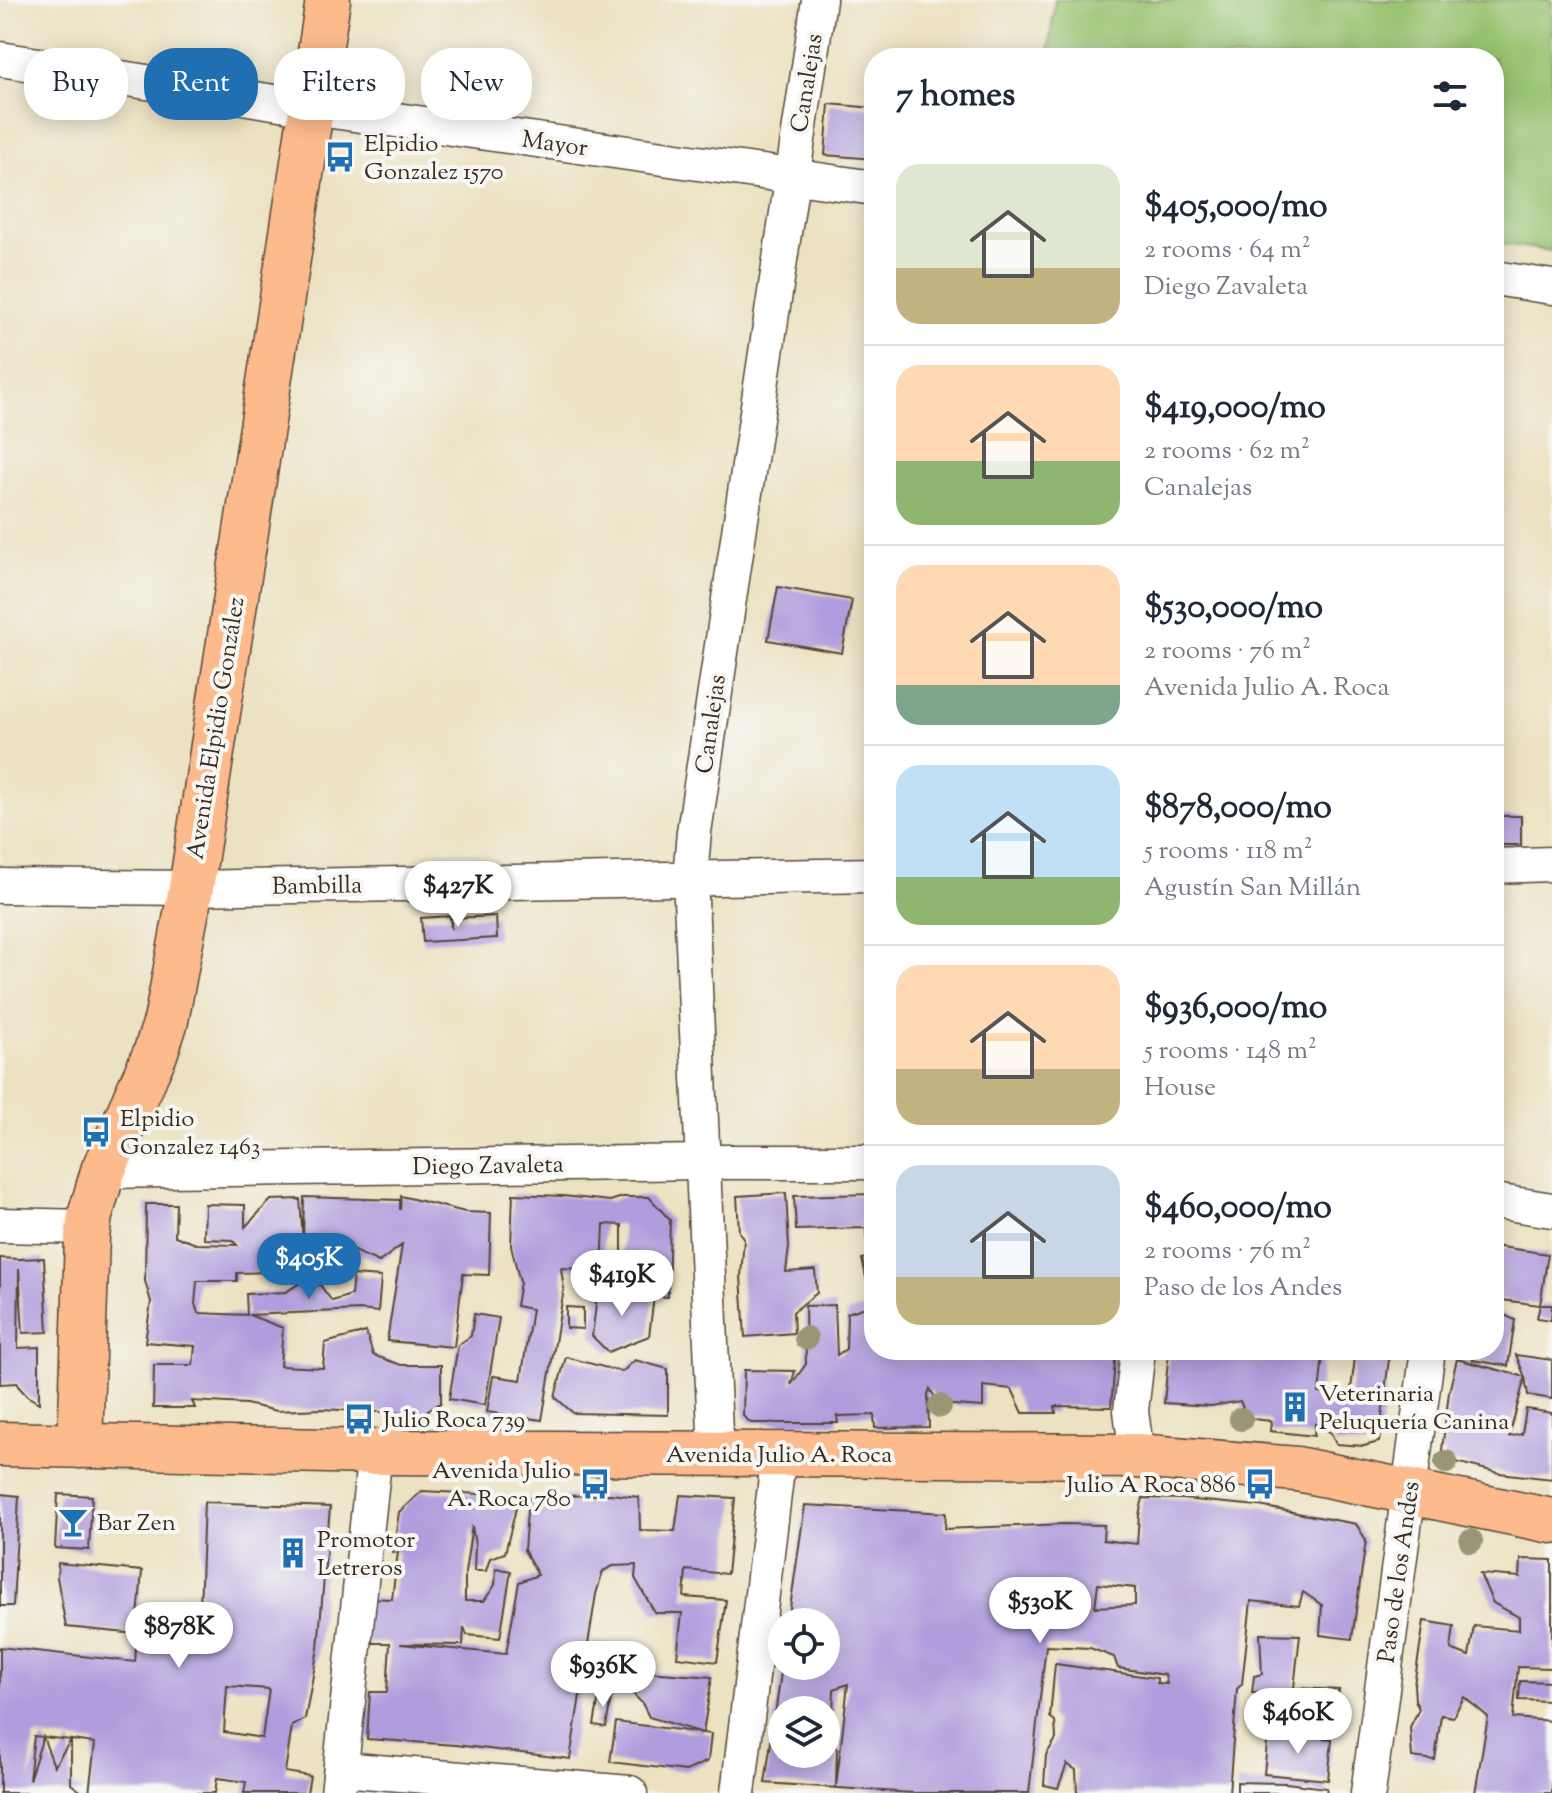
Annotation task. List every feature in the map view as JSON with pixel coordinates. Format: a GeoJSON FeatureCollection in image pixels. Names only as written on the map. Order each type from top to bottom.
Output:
{"type":"FeatureCollection","features":[{"type":"Feature","properties":{"kind":"main road","name":"Avenida Elpidio González"},"geometry":{"type":"LineString","coordinates":[[321,48],[328,0]]}},
{"type":"Feature","properties":{"kind":"main road","name":"Avenida Elpidio González"},"geometry":{"type":"LineString","coordinates":[[80,1446],[88,1227],[103,1171],[155,1054],[166,1021],[191,888],[310,120]]}},
{"type":"Feature","properties":{"kind":"main road","name":"Avenida Julio A. Roca"},"geometry":{"type":"LineString","coordinates":[[0,1444],[375,1452],[1137,1456],[1297,1469],[1552,1521]]}},
{"type":"Feature","properties":{"kind":"street","name":"Canalejas"},"geometry":{"type":"LineString","coordinates":[[716,1454],[690,877],[694,832],[819,0]]}},
{"type":"Feature","properties":{"kind":"street","name":"Mayor"},"geometry":{"type":"LineString","coordinates":[[0,59],[274,102]]}},
{"type":"Feature","properties":{"kind":"street","name":"Mayor"},"geometry":{"type":"LineString","coordinates":[[397,120],[864,187]]}},
{"type":"Feature","properties":{"kind":"street"},"geometry":{"type":"LineString","coordinates":[[1504,280],[1552,287]]}},
{"type":"Feature","properties":{"kind":"street"},"geometry":{"type":"LineString","coordinates":[[1504,868],[1552,864]]}},
{"type":"Feature","properties":{"kind":"street","name":"Bambilla"},"geometry":{"type":"LineString","coordinates":[[0,886],[191,888],[864,875]]}},
{"type":"Feature","properties":{"kind":"street","name":"Diego Zavaleta"},"geometry":{"type":"LineString","coordinates":[[103,1171],[864,1162]]}},
{"type":"Feature","properties":{"kind":"street"},"geometry":{"type":"LineString","coordinates":[[1504,1203],[1552,1210]]}},
{"type":"Feature","properties":{"kind":"street"},"geometry":{"type":"LineString","coordinates":[[0,1225],[88,1227]]}},
{"type":"Feature","properties":{"kind":"street"},"geometry":{"type":"LineString","coordinates":[[1137,1360],[1131,1411],[1137,1456]]}},
{"type":"Feature","properties":{"kind":"street","name":"Paso de los Andes"},"geometry":{"type":"LineString","coordinates":[[1368,1793],[1427,1360]]}},
{"type":"Feature","properties":{"kind":"street"},"geometry":{"type":"LineString","coordinates":[[375,1452],[340,1781],[630,1793]]}},
{"type":"Feature","properties":{"kind":"street"},"geometry":{"type":"LineString","coordinates":[[738,1793],[779,1453]]}},
{"type":"Feature","properties":{"kind":"green space"},"geometry":{"type":"Polygon","coordinates":[[[1055,0],[1552,0],[1552,251],[1504,244],[1504,48],[1049,48],[1055,0]]]}},
{"type":"Feature","properties":{"kind":"building"},"geometry":{"type":"Polygon","coordinates":[[[829,104],[864,107],[864,158],[825,155],[829,104]]]}},
{"type":"Feature","properties":{"kind":"building"},"geometry":{"type":"Polygon","coordinates":[[[778,587],[852,600],[842,653],[768,640],[778,587]]]}},
{"type":"Feature","properties":{"kind":"building"},"geometry":{"type":"Polygon","coordinates":[[[1504,816],[1521,816],[1521,845],[1504,845],[1504,816]]]}},
{"type":"Feature","properties":{"kind":"building"},"geometry":{"type":"Polygon","coordinates":[[[450,916],[451,929],[451,918],[496,916],[497,938],[423,942],[421,918],[450,916]]]}},
{"type":"Feature","properties":{"kind":"building"},"geometry":{"type":"Polygon","coordinates":[[[786,1193],[789,1247],[786,1272],[815,1270],[817,1293],[793,1312],[794,1333],[745,1337],[741,1276],[744,1239],[739,1232],[737,1196],[786,1193]]]}},
{"type":"Feature","properties":{"kind":"building"},"geometry":{"type":"Polygon","coordinates":[[[513,1194],[610,1201],[623,1197],[649,1197],[670,1220],[668,1297],[654,1296],[637,1268],[622,1252],[622,1225],[604,1224],[602,1270],[561,1268],[564,1289],[542,1420],[487,1412],[493,1376],[521,1380],[532,1309],[516,1306],[520,1282],[511,1246],[513,1194]]]}},
{"type":"Feature","properties":{"kind":"building"},"geometry":{"type":"Polygon","coordinates":[[[864,1194],[864,1228],[796,1230],[794,1196],[864,1194]]]}},
{"type":"Feature","properties":{"kind":"building"},"geometry":{"type":"Polygon","coordinates":[[[401,1196],[465,1212],[491,1213],[489,1275],[463,1274],[454,1347],[387,1341],[402,1245],[379,1262],[352,1250],[302,1271],[237,1273],[237,1281],[197,1281],[195,1304],[198,1313],[247,1315],[246,1294],[286,1292],[306,1279],[320,1285],[332,1301],[351,1295],[353,1275],[381,1277],[378,1312],[360,1310],[249,1315],[283,1328],[280,1366],[323,1368],[325,1343],[366,1332],[373,1355],[401,1365],[441,1365],[441,1403],[421,1414],[321,1409],[277,1411],[246,1404],[192,1401],[195,1408],[153,1408],[154,1365],[193,1365],[195,1346],[145,1342],[151,1302],[145,1281],[146,1204],[176,1204],[175,1236],[196,1244],[237,1245],[232,1240],[204,1239],[205,1204],[245,1205],[245,1227],[271,1200],[300,1199],[303,1242],[304,1197],[400,1200],[400,1210],[401,1196]]]}},
{"type":"Feature","properties":{"kind":"building"},"geometry":{"type":"Polygon","coordinates":[[[1504,1247],[1548,1254],[1540,1305],[1504,1300],[1504,1247]]]}},
{"type":"Feature","properties":{"kind":"building"},"geometry":{"type":"Polygon","coordinates":[[[0,1258],[44,1258],[48,1332],[23,1333],[19,1269],[18,1348],[39,1347],[39,1403],[27,1396],[18,1383],[0,1384],[0,1258]]]}},
{"type":"Feature","properties":{"kind":"building"},"geometry":{"type":"Polygon","coordinates":[[[598,1289],[654,1296],[649,1336],[608,1352],[592,1336],[598,1289]]]}},
{"type":"Feature","properties":{"kind":"building"},"geometry":{"type":"Polygon","coordinates":[[[835,1305],[837,1355],[846,1349],[847,1313],[864,1308],[864,1360],[1115,1360],[1111,1407],[1055,1406],[1056,1413],[1023,1413],[1012,1389],[983,1386],[983,1407],[939,1404],[930,1389],[929,1427],[875,1428],[874,1415],[837,1416],[838,1423],[751,1423],[743,1416],[744,1370],[795,1371],[791,1385],[806,1364],[805,1306],[835,1305]]]}},
{"type":"Feature","properties":{"kind":"building"},"geometry":{"type":"Polygon","coordinates":[[[1540,1305],[1552,1305],[1551,1320],[1537,1318],[1540,1305]]]}},
{"type":"Feature","properties":{"kind":"building"},"geometry":{"type":"Polygon","coordinates":[[[566,1307],[583,1308],[583,1329],[566,1328],[566,1307]]]}},
{"type":"Feature","properties":{"kind":"building"},"geometry":{"type":"Polygon","coordinates":[[[474,1314],[499,1318],[485,1405],[449,1399],[458,1345],[471,1336],[474,1314]]]}},
{"type":"Feature","properties":{"kind":"building"},"geometry":{"type":"Polygon","coordinates":[[[1504,1315],[1515,1320],[1508,1366],[1473,1360],[1504,1360],[1504,1315]]]}},
{"type":"Feature","properties":{"kind":"building"},"geometry":{"type":"Polygon","coordinates":[[[1516,1355],[1552,1360],[1552,1399],[1528,1395],[1516,1355]]]}},
{"type":"Feature","properties":{"kind":"building"},"geometry":{"type":"Polygon","coordinates":[[[566,1357],[622,1372],[635,1360],[668,1369],[668,1415],[573,1413],[555,1397],[566,1357]]]}},
{"type":"Feature","properties":{"kind":"building"},"geometry":{"type":"Polygon","coordinates":[[[1168,1360],[1322,1360],[1319,1393],[1350,1397],[1355,1360],[1389,1360],[1379,1442],[1364,1446],[1336,1444],[1331,1433],[1315,1424],[1314,1436],[1270,1431],[1271,1421],[1253,1419],[1246,1414],[1240,1401],[1211,1406],[1164,1403],[1168,1360]]]}},
{"type":"Feature","properties":{"kind":"building"},"geometry":{"type":"Polygon","coordinates":[[[1457,1360],[1525,1377],[1509,1437],[1522,1434],[1526,1409],[1552,1413],[1552,1479],[1499,1473],[1448,1460],[1442,1450],[1449,1392],[1457,1360]]]}},
{"type":"Feature","properties":{"kind":"building"},"geometry":{"type":"Polygon","coordinates":[[[422,1491],[519,1496],[505,1553],[490,1558],[486,1571],[474,1571],[472,1526],[465,1572],[465,1601],[484,1601],[495,1585],[496,1568],[511,1571],[500,1638],[467,1635],[464,1627],[463,1645],[400,1644],[506,1654],[519,1582],[538,1575],[524,1550],[528,1498],[610,1494],[639,1497],[640,1530],[675,1531],[680,1495],[735,1498],[727,1574],[686,1570],[684,1597],[726,1600],[717,1662],[677,1657],[682,1613],[655,1613],[635,1578],[636,1565],[613,1566],[603,1571],[596,1594],[570,1759],[456,1745],[367,1739],[370,1692],[387,1692],[390,1643],[364,1643],[365,1598],[392,1599],[398,1552],[393,1553],[399,1512],[422,1491]]]}},
{"type":"Feature","properties":{"kind":"building"},"geometry":{"type":"Polygon","coordinates":[[[0,1494],[19,1496],[13,1606],[0,1606],[0,1494]]]}},
{"type":"Feature","properties":{"kind":"building","name":"Bar Zen"},"geometry":{"type":"Polygon","coordinates":[[[58,1494],[92,1496],[89,1550],[55,1548],[58,1494]]]}},
{"type":"Feature","properties":{"kind":"building"},"geometry":{"type":"Polygon","coordinates":[[[1143,1498],[1259,1506],[1356,1524],[1366,1540],[1352,1639],[1320,1635],[1322,1605],[1303,1592],[1299,1606],[1251,1601],[1242,1684],[1237,1689],[1229,1793],[1077,1793],[1076,1770],[1067,1764],[1058,1788],[1044,1785],[1046,1755],[1056,1739],[1055,1721],[1050,1717],[1055,1664],[1157,1678],[1157,1683],[1167,1684],[1165,1675],[1118,1668],[1114,1657],[1090,1648],[1046,1646],[1029,1793],[913,1793],[765,1783],[768,1762],[768,1768],[836,1768],[836,1787],[840,1768],[848,1684],[834,1689],[834,1696],[778,1696],[780,1680],[840,1680],[840,1608],[790,1608],[805,1505],[946,1513],[945,1529],[1104,1525],[1103,1540],[1137,1544],[1143,1498]],[[1098,1584],[1095,1607],[1135,1605],[1135,1588],[1098,1584]]]}},
{"type":"Feature","properties":{"kind":"building"},"geometry":{"type":"Polygon","coordinates":[[[204,1502],[330,1507],[318,1648],[305,1719],[292,1726],[285,1772],[310,1776],[307,1793],[244,1793],[246,1782],[217,1778],[215,1793],[89,1793],[95,1743],[71,1740],[71,1784],[83,1793],[0,1793],[0,1647],[135,1662],[137,1634],[66,1627],[57,1577],[58,1563],[142,1571],[137,1630],[199,1636],[204,1502]],[[227,1686],[224,1732],[262,1738],[269,1689],[227,1686]],[[34,1736],[29,1780],[43,1737],[34,1736]],[[43,1737],[54,1766],[71,1740],[43,1737]]]}},
{"type":"Feature","properties":{"kind":"building"},"geometry":{"type":"Polygon","coordinates":[[[1521,1559],[1552,1560],[1552,1668],[1518,1667],[1513,1718],[1552,1721],[1552,1793],[1475,1793],[1488,1717],[1464,1697],[1453,1717],[1441,1715],[1435,1760],[1412,1757],[1410,1727],[1419,1709],[1414,1685],[1424,1621],[1454,1626],[1451,1649],[1469,1656],[1474,1626],[1519,1630],[1519,1617],[1493,1603],[1480,1574],[1520,1577],[1521,1559]]]}},
{"type":"Feature","properties":{"kind":"building"},"geometry":{"type":"Polygon","coordinates":[[[1260,1634],[1300,1635],[1294,1688],[1339,1690],[1334,1723],[1277,1716],[1274,1693],[1252,1693],[1254,1676],[1262,1674],[1260,1634]]]}},
{"type":"Feature","properties":{"kind":"building"},"geometry":{"type":"Polygon","coordinates":[[[597,1643],[632,1646],[631,1658],[596,1655],[597,1643]]]}},
{"type":"Feature","properties":{"kind":"building"},"geometry":{"type":"Polygon","coordinates":[[[634,1671],[712,1677],[703,1733],[649,1717],[642,1703],[619,1680],[634,1671]]]}},
{"type":"Feature","properties":{"kind":"building"},"geometry":{"type":"Polygon","coordinates":[[[1520,1681],[1552,1682],[1552,1701],[1519,1700],[1520,1681]]]}},
{"type":"Feature","properties":{"kind":"building"},"geometry":{"type":"Polygon","coordinates":[[[600,1691],[612,1692],[606,1727],[594,1725],[600,1691]]]}},
{"type":"Feature","properties":{"kind":"building"},"geometry":{"type":"Polygon","coordinates":[[[616,1722],[711,1734],[708,1761],[686,1771],[610,1762],[616,1722]]]}},
{"type":"Feature","properties":{"kind":"building"},"geometry":{"type":"Polygon","coordinates":[[[1268,1733],[1332,1739],[1328,1780],[1264,1774],[1268,1733]]]}},
{"type":"Feature","properties":{"kind":"building"},"geometry":{"type":"Polygon","coordinates":[[[1237,1782],[1327,1788],[1326,1793],[1237,1793],[1237,1782]]]}},
{"type":"Feature","properties":{"kind":"place","name":"Elpidio Gonzalez 1570"},"geometry":{"type":"Point","coordinates":[340,157]}},
{"type":"Feature","properties":{"kind":"place","name":"Elpidio Gonzalez 1463"},"geometry":{"type":"Point","coordinates":[96,1132]}},
{"type":"Feature","properties":{"kind":"place","name":"Veterinaria Peluquería Canina"},"geometry":{"type":"Point","coordinates":[1295,1407]}},
{"type":"Feature","properties":{"kind":"place","name":"Julio Roca 739"},"geometry":{"type":"Point","coordinates":[359,1419]}},
{"type":"Feature","properties":{"kind":"place","name":"Avenida Julio A. Roca 780"},"geometry":{"type":"Point","coordinates":[595,1484]}},
{"type":"Feature","properties":{"kind":"place","name":"Julio A Roca 886"},"geometry":{"type":"Point","coordinates":[1260,1484]}},
{"type":"Feature","properties":{"kind":"place","name":"Bar Zen"},"geometry":{"type":"Point","coordinates":[73,1522]}},
{"type":"Feature","properties":{"kind":"place","name":"Promotor Letreros"},"geometry":{"type":"Point","coordinates":[293,1553]}}]}
